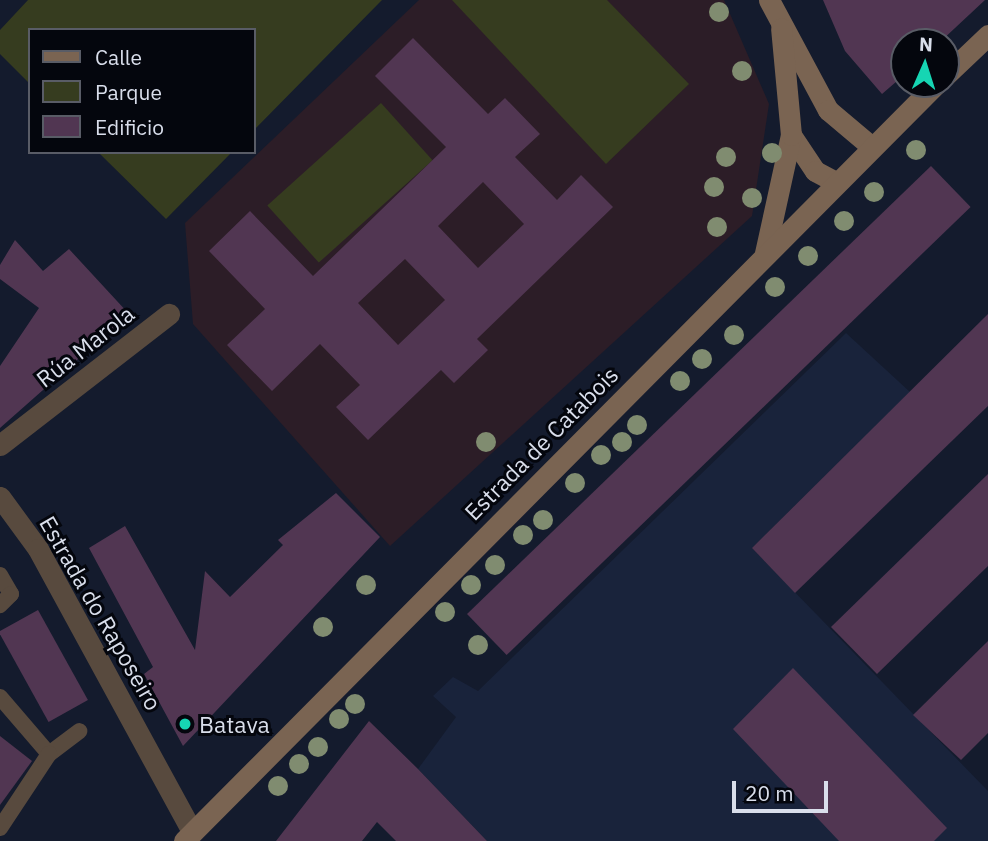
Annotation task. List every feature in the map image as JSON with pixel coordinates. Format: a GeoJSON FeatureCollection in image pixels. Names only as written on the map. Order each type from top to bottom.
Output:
{"type":"FeatureCollection","features":[{"type":"Feature","properties":{"kind":"main road"},"geometry":{"type":"LineString","coordinates":[[769,0],[781,28],[828,110],[872,147]]}},
{"type":"Feature","properties":{"kind":"main road"},"geometry":{"type":"LineString","coordinates":[[765,254],[791,135],[781,28]]}},
{"type":"Feature","properties":{"kind":"main road"},"geometry":{"type":"LineString","coordinates":[[960,62],[988,35]]}},
{"type":"Feature","properties":{"kind":"main road","name":"Estrada de Catabois"},"geometry":{"type":"LineString","coordinates":[[188,836],[922,98]]}},
{"type":"Feature","properties":{"kind":"main road"},"geometry":{"type":"LineString","coordinates":[[791,135],[814,171],[836,182]]}},
{"type":"Feature","properties":{"kind":"street","name":"Rúa Marola"},"geometry":{"type":"LineString","coordinates":[[0,445],[169,314]]}},
{"type":"Feature","properties":{"kind":"street","name":"Estrada do Raposeiro"},"geometry":{"type":"LineString","coordinates":[[0,497],[38,549],[188,836]]}},
{"type":"Feature","properties":{"kind":"lane"},"geometry":{"type":"LineString","coordinates":[[0,575],[10,594],[0,606]]}},
{"type":"Feature","properties":{"kind":"lane"},"geometry":{"type":"LineString","coordinates":[[0,697],[49,754]]}},
{"type":"Feature","properties":{"kind":"lane"},"geometry":{"type":"LineString","coordinates":[[0,828],[49,754],[79,732]]}},
{"type":"Feature","properties":{"kind":"shaded area"},"geometry":{"type":"Polygon","coordinates":[[[419,0],[724,0],[769,104],[752,216],[390,546],[193,324],[185,223],[419,0]]]}},
{"type":"Feature","properties":{"kind":"shaded area"},"geometry":{"type":"Polygon","coordinates":[[[846,333],[910,392],[752,548],[988,791],[988,841],[487,841],[418,769],[456,717],[433,696],[453,677],[478,691],[846,333]]]}},
{"type":"Feature","properties":{"kind":"green space"},"geometry":{"type":"Polygon","coordinates":[[[28,0],[382,0],[256,128],[256,28],[28,28],[28,82],[0,54],[0,30],[28,0]]]}},
{"type":"Feature","properties":{"kind":"green space"},"geometry":{"type":"Polygon","coordinates":[[[452,0],[607,0],[689,84],[606,164],[452,0]]]}},
{"type":"Feature","properties":{"kind":"green space"},"geometry":{"type":"Polygon","coordinates":[[[381,103],[433,160],[319,263],[267,205],[381,103]]]}},
{"type":"Feature","properties":{"kind":"green space"},"geometry":{"type":"Polygon","coordinates":[[[100,154],[230,154],[166,219],[100,154]]]}},
{"type":"Feature","properties":{"kind":"building"},"geometry":{"type":"Polygon","coordinates":[[[823,0],[985,0],[955,28],[890,28],[890,87],[882,94],[845,51],[823,0]]]}},
{"type":"Feature","properties":{"kind":"building"},"geometry":{"type":"Polygon","coordinates":[[[413,38],[488,114],[505,98],[540,134],[515,157],[557,200],[581,175],[613,207],[477,339],[488,350],[454,383],[441,370],[368,440],[336,407],[360,385],[320,344],[272,391],[227,345],[265,309],[209,251],[250,211],[313,276],[446,147],[375,76],[413,38]],[[483,182],[438,226],[478,268],[524,224],[483,182]],[[405,259],[358,303],[398,345],[445,300],[405,259]]]}},
{"type":"Feature","properties":{"kind":"building"},"geometry":{"type":"Polygon","coordinates":[[[931,166],[971,207],[507,655],[467,614],[931,166]]]}},
{"type":"Feature","properties":{"kind":"building"},"geometry":{"type":"Polygon","coordinates":[[[15,240],[43,271],[69,249],[129,314],[0,428],[0,366],[39,308],[0,279],[0,265],[15,240]]]}},
{"type":"Feature","properties":{"kind":"building"},"geometry":{"type":"Polygon","coordinates":[[[988,314],[988,406],[795,593],[752,548],[988,314]]]}},
{"type":"Feature","properties":{"kind":"building"},"geometry":{"type":"Polygon","coordinates":[[[988,474],[988,566],[877,674],[831,627],[988,474]]]}},
{"type":"Feature","properties":{"kind":"building"},"geometry":{"type":"Polygon","coordinates":[[[336,493],[380,537],[183,746],[144,674],[153,667],[89,548],[125,526],[195,650],[205,571],[230,597],[283,545],[278,540],[336,493]]]}},
{"type":"Feature","properties":{"kind":"building"},"geometry":{"type":"Polygon","coordinates":[[[38,610],[88,700],[49,722],[0,634],[0,631],[38,610]]]}},
{"type":"Feature","properties":{"kind":"building"},"geometry":{"type":"Polygon","coordinates":[[[988,641],[988,733],[961,760],[913,715],[988,641]]]}},
{"type":"Feature","properties":{"kind":"building"},"geometry":{"type":"Polygon","coordinates":[[[793,668],[947,828],[934,841],[839,841],[733,729],[793,668]]]}},
{"type":"Feature","properties":{"kind":"building"},"geometry":{"type":"Polygon","coordinates":[[[369,721],[487,841],[396,841],[377,822],[362,841],[276,841],[369,721]]]}},
{"type":"Feature","properties":{"kind":"building"},"geometry":{"type":"Polygon","coordinates":[[[0,736],[32,761],[0,805],[0,736]]]}},
{"type":"Feature","properties":{"kind":"place","name":"Batava"},"geometry":{"type":"Point","coordinates":[185,724]}}]}
